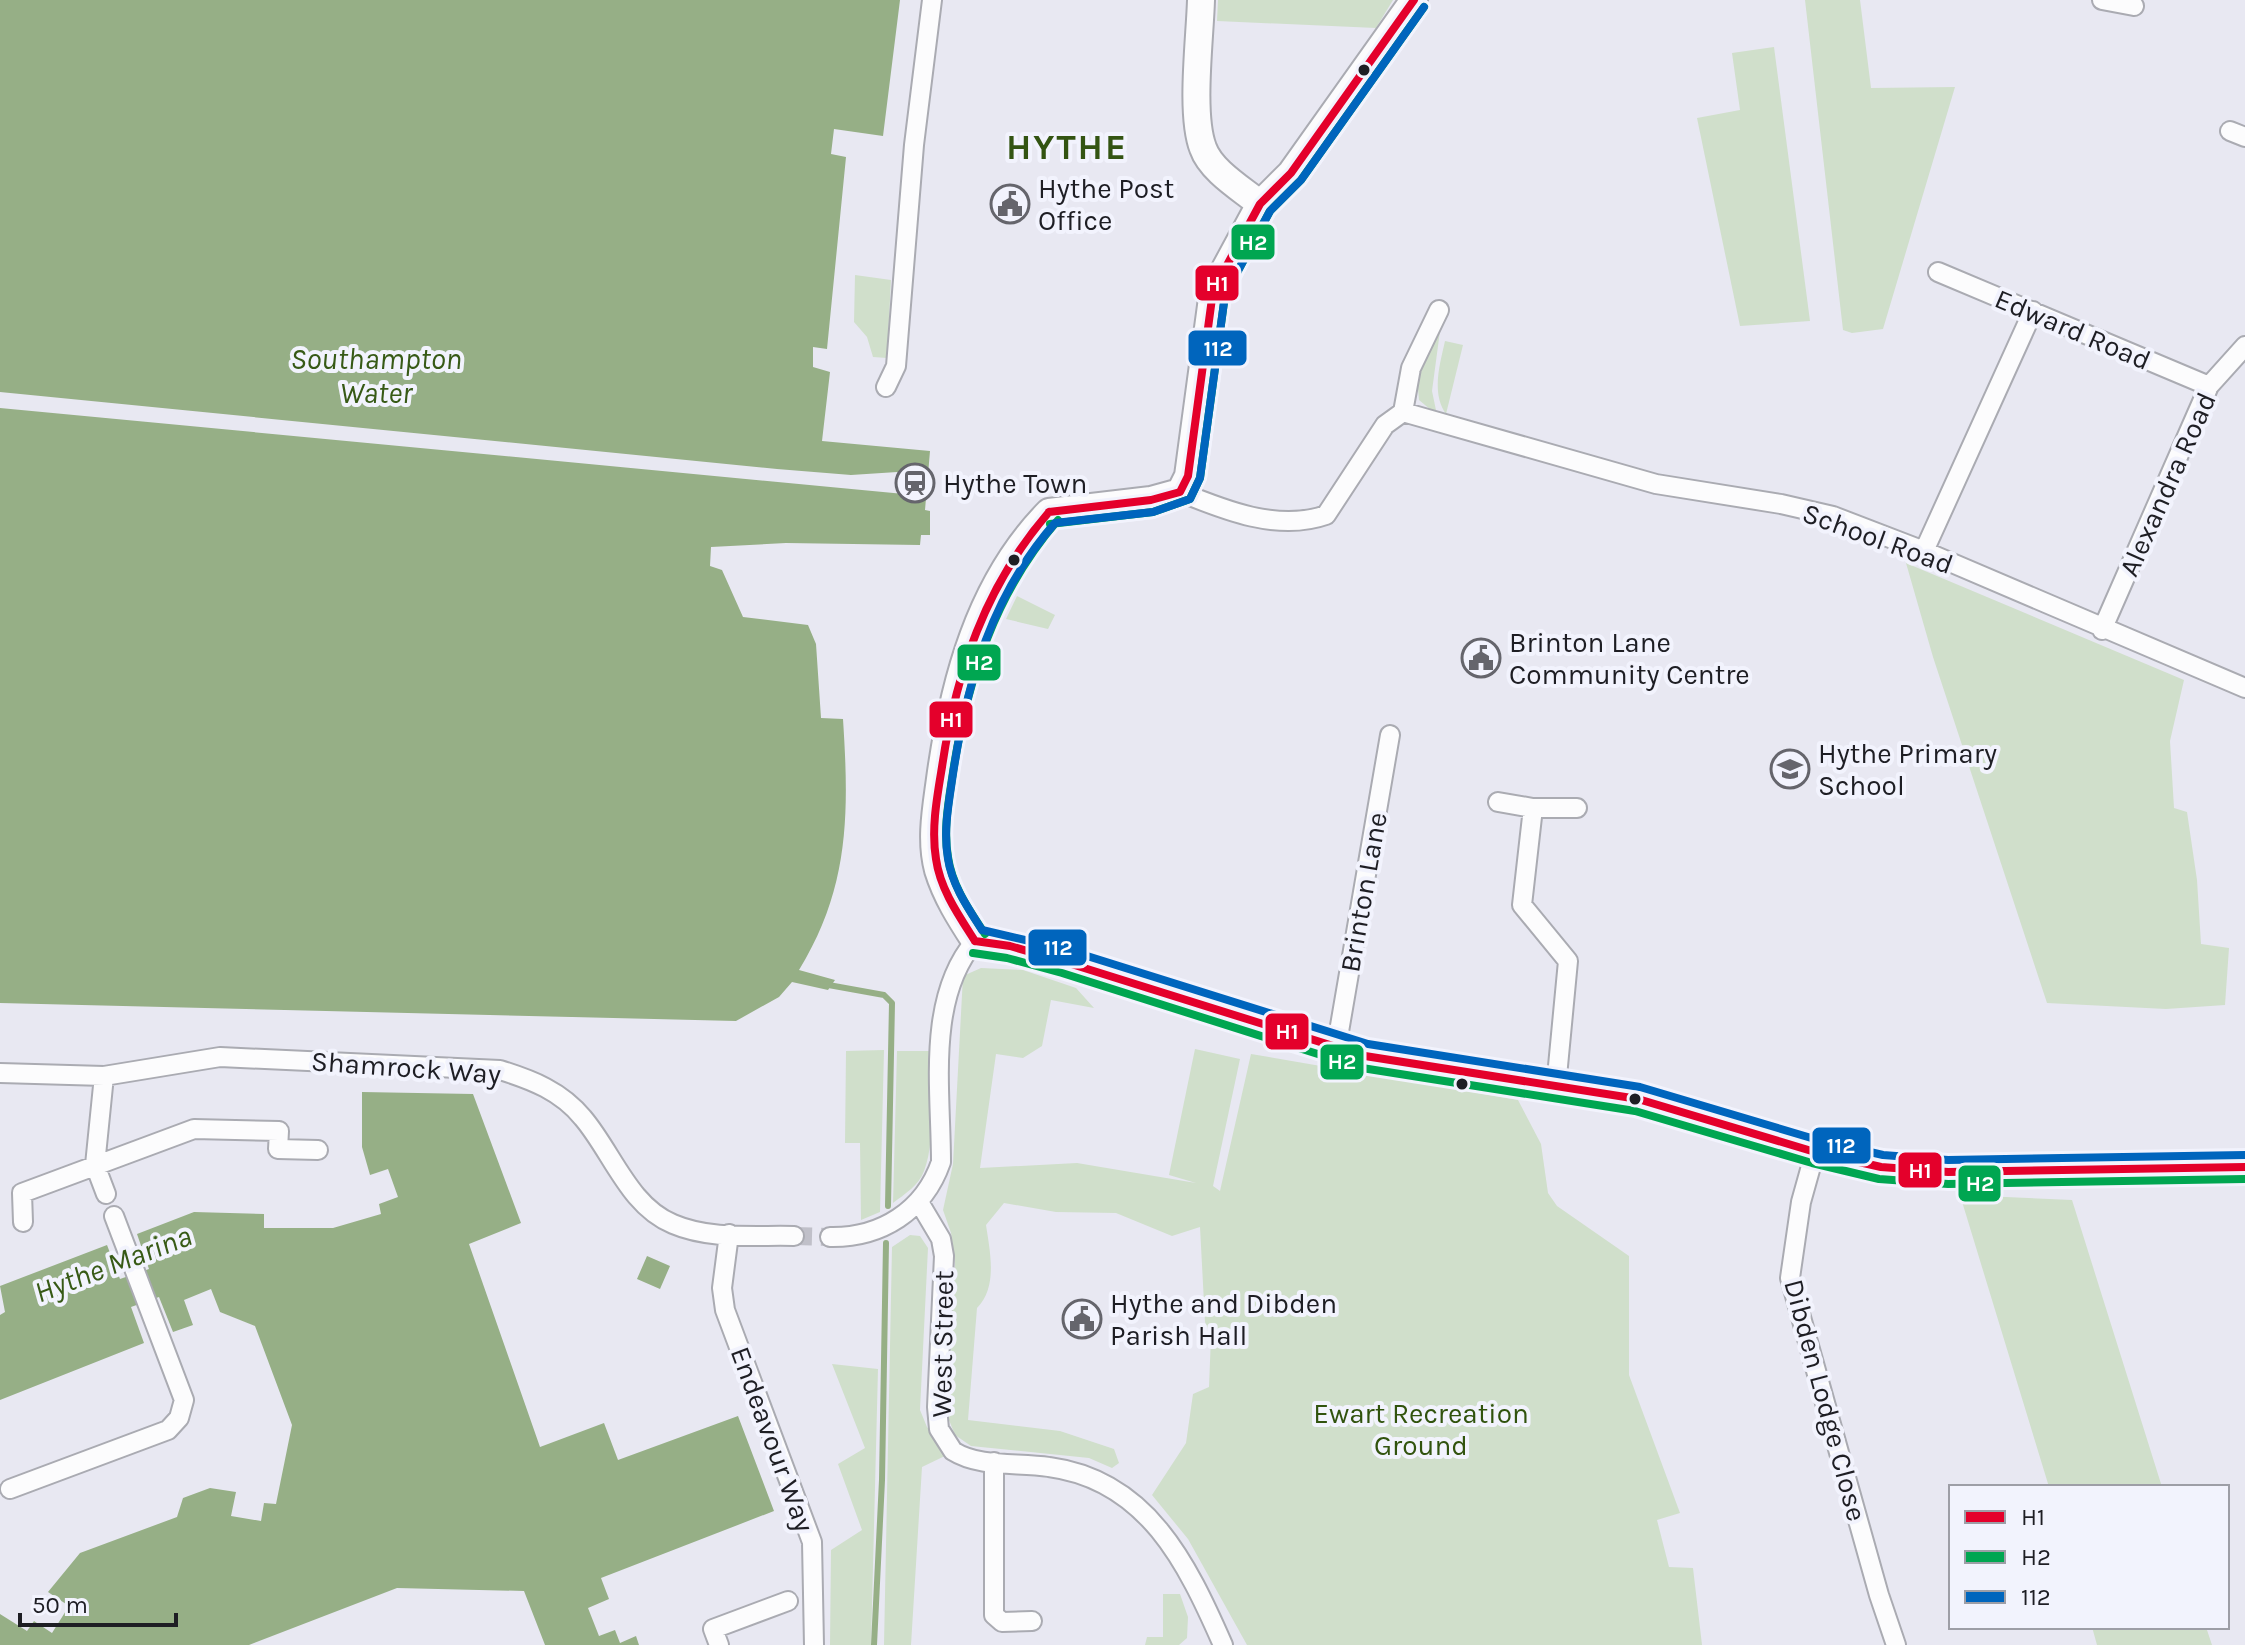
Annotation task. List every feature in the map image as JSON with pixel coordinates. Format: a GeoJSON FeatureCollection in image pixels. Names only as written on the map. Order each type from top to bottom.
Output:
{"type":"FeatureCollection","features":[{"type":"Feature","properties":{"kind":"street"},"geometry":{"type":"LineString","coordinates":[[886,387],[896,366],[914,145],[932,0]]}},
{"type":"Feature","properties":{"kind":"street"},"geometry":{"type":"LineString","coordinates":[[1201,0],[1198,94],[1203,150],[1218,169],[1260,204]]}},
{"type":"Feature","properties":{"kind":"street"},"geometry":{"type":"LineString","coordinates":[[1180,492],[1188,476],[1213,291],[1260,204],[1305,154],[1414,0]]}},
{"type":"Feature","properties":{"kind":"street"},"geometry":{"type":"LineString","coordinates":[[2102,0],[2134,6]]}},
{"type":"Feature","properties":{"kind":"street","name":"Edward Road"},"geometry":{"type":"LineString","coordinates":[[1938,272],[2209,386]]}},
{"type":"Feature","properties":{"kind":"street"},"geometry":{"type":"LineString","coordinates":[[1439,310],[1411,368],[1403,412],[1385,425],[1326,515],[1312,519],[1267,519],[1227,511],[1180,492],[1151,500],[1049,512],[1014,554],[965,652],[952,697],[933,839],[938,869],[952,906],[975,941],[1010,946],[1065,962],[1336,1049],[1402,1064],[1638,1099],[1815,1152],[1881,1167],[1948,1172],[2245,1167]]}},
{"type":"Feature","properties":{"kind":"street"},"geometry":{"type":"LineString","coordinates":[[1924,551],[2033,311]]}},
{"type":"Feature","properties":{"kind":"street","name":"Alexandra Road"},"geometry":{"type":"LineString","coordinates":[[2102,630],[2209,386],[2245,346]]}},
{"type":"Feature","properties":{"kind":"street","name":"School Road"},"geometry":{"type":"LineString","coordinates":[[1403,412],[1656,484],[1755,499],[1833,516],[1924,551],[2102,630],[2245,688]]}},
{"type":"Feature","properties":{"kind":"street","name":"Brinton Lane"},"geometry":{"type":"LineString","coordinates":[[1336,1049],[1390,735]]}},
{"type":"Feature","properties":{"kind":"street"},"geometry":{"type":"LineString","coordinates":[[1498,802],[1533,808],[1577,808]]}},
{"type":"Feature","properties":{"kind":"street"},"geometry":{"type":"LineString","coordinates":[[1533,808],[1522,905],[1568,961],[1556,1087]]}},
{"type":"Feature","properties":{"kind":"street"},"geometry":{"type":"LineString","coordinates":[[830,1237],[863,1236],[879,1230],[919,1202],[933,1185],[941,1162],[945,999],[959,960],[975,941]]}},
{"type":"Feature","properties":{"kind":"street","name":"Shamrock Way"},"geometry":{"type":"LineString","coordinates":[[0,1073],[104,1076],[220,1057],[500,1070],[532,1080],[558,1094],[583,1118],[641,1201],[669,1223],[702,1233],[794,1236]]}},
{"type":"Feature","properties":{"kind":"street"},"geometry":{"type":"LineString","coordinates":[[104,1076],[95,1165],[106,1194]]}},
{"type":"Feature","properties":{"kind":"street"},"geometry":{"type":"LineString","coordinates":[[23,1222],[22,1193],[194,1129],[279,1131],[278,1149],[318,1150]]}},
{"type":"Feature","properties":{"kind":"street","name":"Dibden Lodge Close"},"geometry":{"type":"LineString","coordinates":[[1815,1152],[1801,1202],[1790,1278],[1875,1582],[1896,1645]]}},
{"type":"Feature","properties":{"kind":"street","name":"West Street"},"geometry":{"type":"LineString","coordinates":[[919,1202],[941,1239],[944,1256],[937,1407],[939,1429],[953,1451],[962,1457],[1077,1472],[1110,1486],[1146,1512],[1198,1588],[1216,1643]]}},
{"type":"Feature","properties":{"kind":"street"},"geometry":{"type":"LineString","coordinates":[[10,1489],[168,1430],[179,1418],[184,1400],[114,1216]]}},
{"type":"Feature","properties":{"kind":"street","name":"Endeavour Way"},"geometry":{"type":"LineString","coordinates":[[729,1234],[722,1288],[725,1310],[812,1542],[814,1645]]}},
{"type":"Feature","properties":{"kind":"street"},"geometry":{"type":"LineString","coordinates":[[994,1462],[994,1615],[1002,1622],[1032,1621]]}},
{"type":"Feature","properties":{"kind":"street"},"geometry":{"type":"LineString","coordinates":[[719,1645],[713,1629],[788,1601]]}},
{"type":"Feature","properties":{"kind":"green space"},"geometry":{"type":"Polygon","coordinates":[[[1218,0],[1393,0],[1376,28],[1217,21],[1218,0]]]}},
{"type":"Feature","properties":{"kind":"green space"},"geometry":{"type":"Polygon","coordinates":[[[1805,0],[1860,0],[1871,88],[1955,87],[1883,329],[1852,333],[1843,330],[1805,0]]]}},
{"type":"Feature","properties":{"kind":"green space"},"geometry":{"type":"Polygon","coordinates":[[[1774,47],[1810,321],[1740,326],[1697,118],[1740,110],[1732,53],[1774,47]]]}},
{"type":"Feature","properties":{"kind":"green space"},"geometry":{"type":"Polygon","coordinates":[[[855,275],[891,280],[887,358],[873,357],[867,337],[854,322],[855,275]]]}},
{"type":"Feature","properties":{"kind":"green space"},"geometry":{"type":"Polygon","coordinates":[[[1440,331],[1432,391],[1437,415],[1419,400],[1417,378],[1440,331]]]}},
{"type":"Feature","properties":{"kind":"green space"},"geometry":{"type":"Polygon","coordinates":[[[1445,341],[1463,345],[1446,414],[1441,406],[1438,388],[1445,341]]]}},
{"type":"Feature","properties":{"kind":"green space"},"geometry":{"type":"Polygon","coordinates":[[[1906,563],[2184,680],[2170,741],[2174,808],[2187,812],[2197,880],[2201,944],[2229,948],[2225,1005],[2166,1009],[2047,1003],[1933,657],[1906,563]]]}},
{"type":"Feature","properties":{"kind":"green space"},"geometry":{"type":"Polygon","coordinates":[[[1017,596],[1055,615],[1048,629],[1006,619],[1017,596]]]}},
{"type":"Feature","properties":{"kind":"green space","name":"Ewart Recreation Ground"},"geometry":{"type":"Polygon","coordinates":[[[981,968],[1023,970],[1076,988],[1094,1008],[1051,1000],[1042,1046],[1023,1058],[996,1054],[980,1168],[1077,1163],[1196,1183],[1169,1175],[1195,1049],[1240,1059],[1213,1186],[1220,1191],[1251,1054],[1518,1100],[1541,1144],[1548,1193],[1557,1206],[1629,1256],[1629,1375],[1680,1513],[1657,1520],[1669,1567],[1693,1568],[1702,1645],[1247,1645],[1188,1539],[1152,1495],[1186,1443],[1193,1394],[1209,1387],[1211,1336],[1205,1322],[1200,1227],[1172,1236],[1116,1213],[1056,1212],[1004,1203],[986,1225],[990,1280],[984,1300],[977,1308],[968,1420],[1060,1431],[1114,1449],[1119,1463],[1112,1468],[1089,1458],[971,1446],[955,1435],[945,1410],[955,1264],[951,1233],[943,1210],[953,1164],[963,976],[981,968]]]}},
{"type":"Feature","properties":{"kind":"green space"},"geometry":{"type":"Polygon","coordinates":[[[884,1050],[880,1212],[861,1220],[860,1143],[845,1143],[846,1051],[884,1050]]]}},
{"type":"Feature","properties":{"kind":"green space"},"geometry":{"type":"Polygon","coordinates":[[[897,1051],[932,1051],[932,1112],[928,1159],[922,1176],[893,1203],[897,1051]]]}},
{"type":"Feature","properties":{"kind":"green space"},"geometry":{"type":"Polygon","coordinates":[[[1960,1195],[2072,1200],[2161,1485],[2048,1485],[1960,1195]]]}},
{"type":"Feature","properties":{"kind":"green space"},"geometry":{"type":"Polygon","coordinates":[[[910,1235],[920,1236],[928,1248],[920,1410],[927,1427],[949,1454],[922,1467],[911,1645],[884,1645],[892,1247],[910,1235]]]}},
{"type":"Feature","properties":{"kind":"green space"},"geometry":{"type":"Polygon","coordinates":[[[832,1364],[878,1369],[871,1645],[830,1645],[831,1550],[862,1530],[838,1464],[865,1448],[832,1364]]]}},
{"type":"Feature","properties":{"kind":"green space"},"geometry":{"type":"Polygon","coordinates":[[[1163,1594],[1180,1594],[1188,1617],[1187,1638],[1179,1645],[1145,1645],[1147,1637],[1163,1637],[1163,1594]]]}},
{"type":"Feature","properties":{"kind":"green space"},"geometry":{"type":"Polygon","coordinates":[[[2093,1629],[2207,1629],[2212,1645],[2097,1645],[2093,1629]]]}},
{"type":"Feature","properties":{"kind":"water","name":"Southampton Water"},"geometry":{"type":"Polygon","coordinates":[[[0,0],[900,0],[883,136],[834,129],[831,154],[846,157],[827,349],[813,347],[813,367],[830,372],[822,441],[930,451],[925,510],[930,511],[930,535],[921,535],[920,545],[786,543],[711,547],[710,566],[722,570],[743,617],[808,625],[816,644],[821,718],[843,719],[845,817],[837,879],[816,939],[799,970],[835,980],[828,990],[792,982],[779,997],[736,1021],[0,1003],[0,0]]]}},
{"type":"Feature","properties":{"kind":"water","name":"Hythe Marina"},"geometry":{"type":"Polygon","coordinates":[[[362,1092],[473,1094],[521,1223],[469,1244],[540,1447],[604,1423],[618,1460],[738,1416],[774,1511],[601,1578],[609,1599],[588,1608],[599,1636],[615,1630],[620,1643],[636,1636],[639,1645],[545,1645],[524,1591],[397,1588],[249,1645],[0,1645],[0,1614],[27,1631],[34,1621],[52,1633],[69,1606],[48,1592],[80,1553],[177,1517],[183,1498],[210,1488],[236,1492],[231,1516],[261,1521],[264,1503],[276,1504],[292,1425],[255,1326],[220,1312],[211,1289],[184,1300],[193,1325],[173,1332],[159,1297],[131,1307],[144,1343],[0,1400],[0,1315],[5,1312],[0,1286],[107,1245],[120,1279],[149,1269],[137,1234],[194,1212],[264,1214],[264,1228],[333,1228],[381,1214],[379,1204],[398,1197],[388,1169],[370,1175],[362,1147],[362,1092]]]}},
{"type":"Feature","properties":{"kind":"water"},"geometry":{"type":"Polygon","coordinates":[[[647,1256],[670,1266],[660,1289],[637,1279],[647,1256]]]}},
{"type":"Feature","properties":{"kind":"pier"},"geometry":{"type":"Polygon","coordinates":[[[0,392],[777,469],[851,475],[928,470],[925,496],[0,408],[0,392]]]}},
{"type":"Feature","properties":{"kind":"waterway"},"geometry":{"type":"LineString","coordinates":[[823,984],[884,995],[892,1003],[888,1206]]}},
{"type":"Feature","properties":{"kind":"waterway"},"geometry":{"type":"LineString","coordinates":[[874,1645],[882,1480],[886,1243]]}},
{"type":"Feature","properties":{"kind":"tunnel"},"geometry":{"type":"LineString","coordinates":[[794,1236],[830,1237]]}},
{"type":"Feature","properties":{"kind":"transit line","name":"H1"},"geometry":{"type":"LineString","coordinates":[[1049,512],[1151,500],[1180,492],[1188,476],[1213,291],[1260,204],[1291,173],[1414,0]]}},
{"type":"Feature","properties":{"kind":"transit line","name":"H2"},"geometry":{"type":"LineString","coordinates":[[1050,524],[1153,512],[1190,499],[1200,478],[1225,295],[1270,211],[1301,180],[1424,7]]}},
{"type":"Feature","properties":{"kind":"transit line","name":"112"},"geometry":{"type":"LineString","coordinates":[[1424,7],[1301,180],[1270,211],[1225,295],[1200,478],[1190,499],[1153,512],[1055,523],[1014,580],[999,610],[966,706],[946,827],[953,878],[982,930],[1068,950],[1368,1044],[1640,1087],[1818,1140],[1883,1155],[1948,1160],[2245,1155]]}},
{"type":"Feature","properties":{"kind":"transit line","name":"H1"},"geometry":{"type":"LineString","coordinates":[[975,941],[946,892],[936,859],[935,813],[948,732],[965,664],[991,600],[1007,570],[1049,512]]}},
{"type":"Feature","properties":{"kind":"transit line","name":"H2"},"geometry":{"type":"LineString","coordinates":[[985,934],[958,888],[948,857],[948,803],[959,737],[976,670],[1001,607],[1017,577],[1058,520]]}},
{"type":"Feature","properties":{"kind":"transit line","name":"H1"},"geometry":{"type":"LineString","coordinates":[[975,941],[1010,946],[1065,962],[1365,1056],[1638,1099],[1815,1152],[1881,1167],[1948,1172],[2245,1167]]}},
{"type":"Feature","properties":{"kind":"transit line","name":"H2"},"geometry":{"type":"LineString","coordinates":[[973,953],[1007,958],[1062,973],[1362,1068],[1635,1111],[1812,1163],[1879,1179],[1948,1184],[2245,1179]]}},
{"type":"Feature","properties":{"kind":"place","name":"Hythe Post Office"},"geometry":{"type":"Point","coordinates":[1010,204]}},
{"type":"Feature","properties":{"kind":"place","name":"Hythe Town"},"geometry":{"type":"Point","coordinates":[915,483]}},
{"type":"Feature","properties":{"kind":"place","name":"Brinton Lane Community Centre"},"geometry":{"type":"Point","coordinates":[1481,658]}},
{"type":"Feature","properties":{"kind":"place","name":"Hythe Primary School"},"geometry":{"type":"Point","coordinates":[1790,769]}},
{"type":"Feature","properties":{"kind":"place","name":"Hythe and Dibden Parish Hall"},"geometry":{"type":"Point","coordinates":[1082,1319]}},
{"type":"Feature","properties":{"kind":"district","name":"HYTHE"},"geometry":{"type":"Point","coordinates":[1067,146]}}]}
